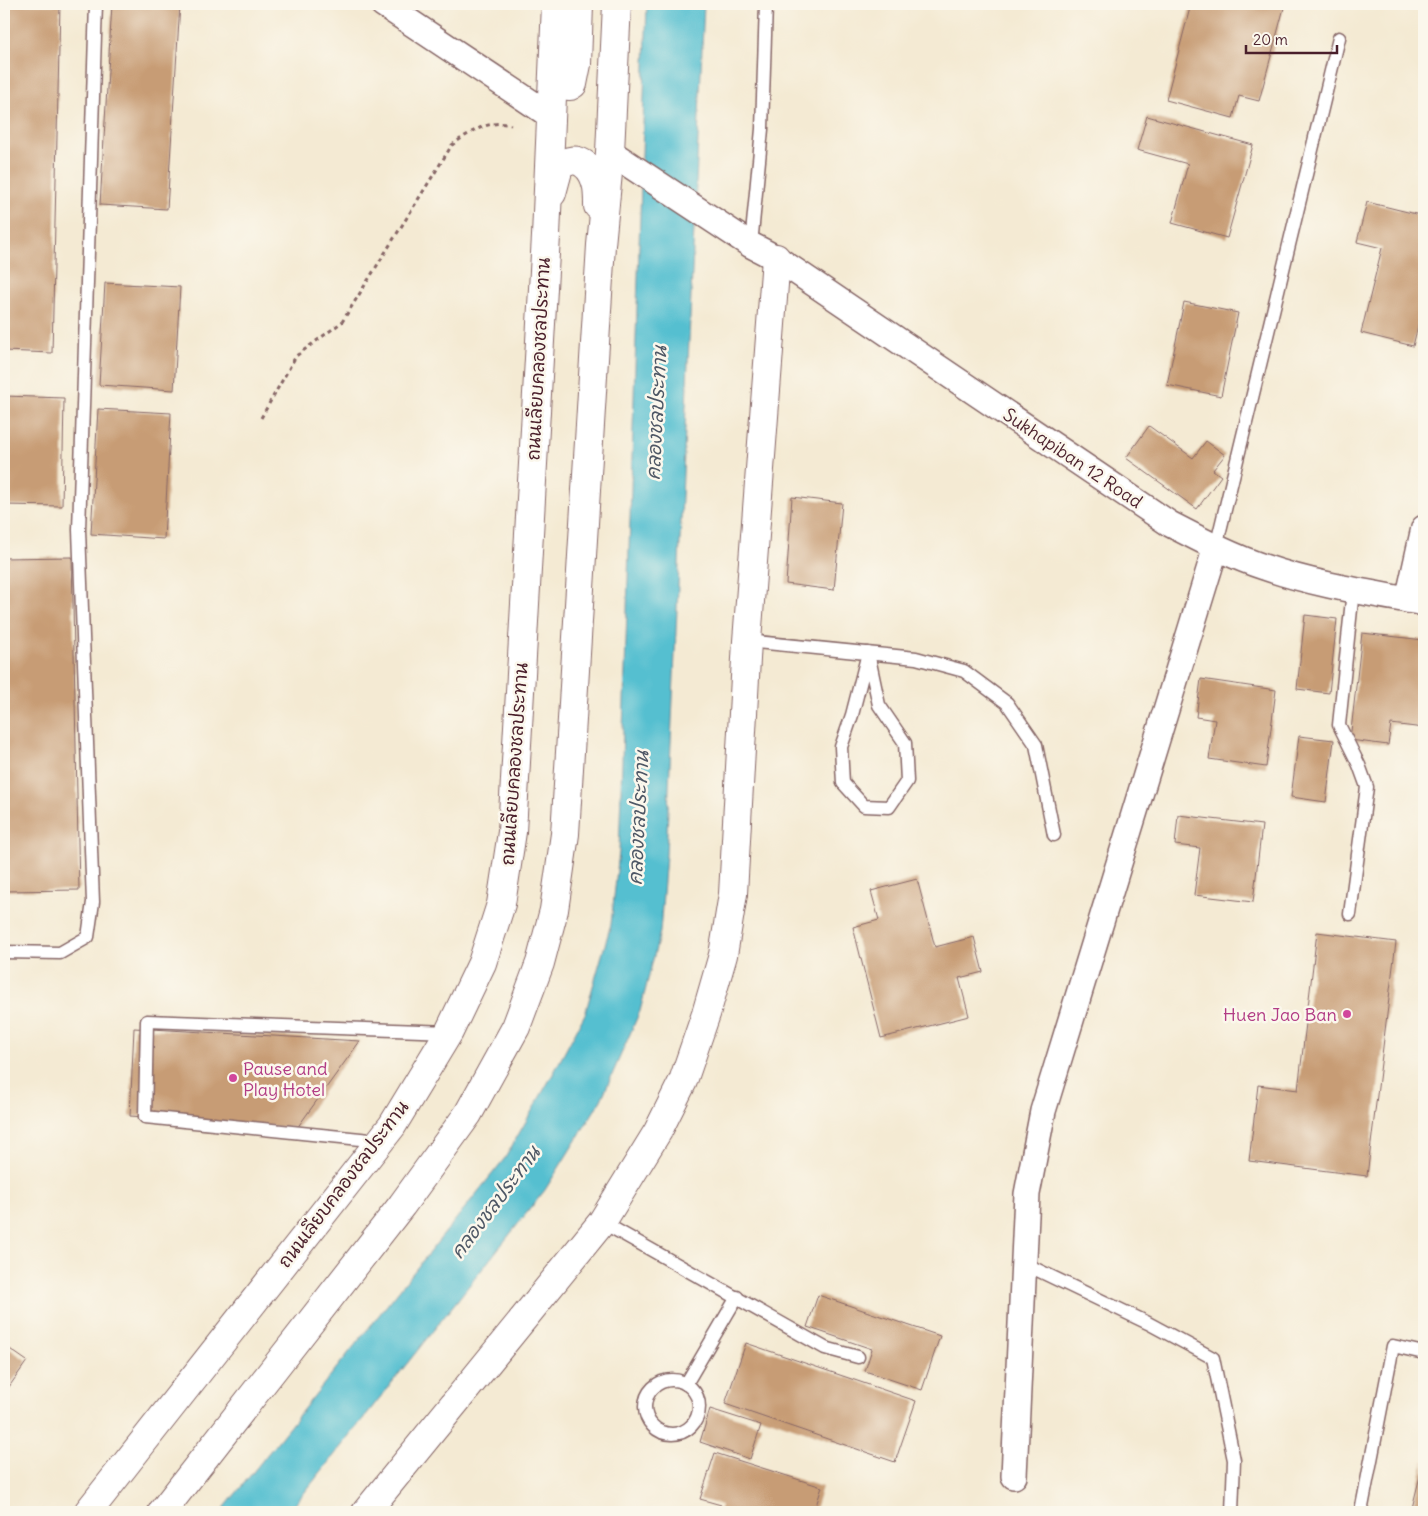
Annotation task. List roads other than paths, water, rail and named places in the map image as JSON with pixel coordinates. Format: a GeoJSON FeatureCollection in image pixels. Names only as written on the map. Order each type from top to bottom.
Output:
{"type":"FeatureCollection","features":[{"type":"Feature","properties":{"kind":"main road","name":"ถนนเลียบคลองชลประทาน"},"geometry":{"type":"LineString","coordinates":[[88,1512],[392,1126],[449,1032],[482,963],[501,904],[512,832],[546,236],[556,4]]}},
{"type":"Feature","properties":{"kind":"main road"},"geometry":{"type":"LineString","coordinates":[[554,66],[561,85],[570,86],[573,84],[577,64],[579,4]]}},
{"type":"Feature","properties":{"kind":"main road"},"geometry":{"type":"LineString","coordinates":[[162,1512],[402,1205],[468,1114],[516,1027],[540,963],[554,910],[565,834],[601,245],[610,152],[616,4]]}},
{"type":"Feature","properties":{"kind":"main road"},"geometry":{"type":"LineString","coordinates":[[546,236],[558,167],[567,161],[575,160],[586,165],[595,180],[601,245]]}},
{"type":"Feature","properties":{"kind":"main road"},"geometry":{"type":"LineString","coordinates":[[366,1512],[602,1222],[658,1130],[682,1081],[706,1014],[723,955],[733,894],[747,641],[776,258]]}},
{"type":"Feature","properties":{"kind":"street"},"geometry":{"type":"LineString","coordinates":[[383,4],[550,125]]}},
{"type":"Feature","properties":{"kind":"street","name":"Sukhapiban 12 Road"},"geometry":{"type":"LineString","coordinates":[[610,152],[776,258],[1170,524],[1216,547],[1263,567],[1294,577],[1416,601]]}},
{"type":"Feature","properties":{"kind":"street"},"geometry":{"type":"LineString","coordinates":[[1416,601],[1424,528]]}},
{"type":"Feature","properties":{"kind":"street"},"geometry":{"type":"LineString","coordinates":[[1014,1476],[1027,1194],[1043,1111],[1216,547]]}},
{"type":"Feature","properties":{"kind":"lane"},"geometry":{"type":"LineString","coordinates":[[4,952],[60,953],[88,937],[93,902],[79,530],[96,4]]}},
{"type":"Feature","properties":{"kind":"lane"},"geometry":{"type":"LineString","coordinates":[[752,244],[762,129],[766,4]]}},
{"type":"Feature","properties":{"kind":"lane"},"geometry":{"type":"LineString","coordinates":[[1216,547],[1339,38]]}},
{"type":"Feature","properties":{"kind":"lane"},"geometry":{"type":"LineString","coordinates":[[1350,914],[1367,787],[1359,765],[1339,725],[1353,590]]}},
{"type":"Feature","properties":{"kind":"lane"},"geometry":{"type":"LineString","coordinates":[[747,641],[916,658],[964,670],[1007,703],[1036,745],[1054,834]]}},
{"type":"Feature","properties":{"kind":"lane"},"geometry":{"type":"LineString","coordinates":[[868,653],[879,705],[904,743],[907,781],[889,807],[864,806],[843,783],[841,747],[852,715],[868,653]]}},
{"type":"Feature","properties":{"kind":"lane"},"geometry":{"type":"LineString","coordinates":[[380,1141],[145,1117],[147,1021],[449,1032]]}},
{"type":"Feature","properties":{"kind":"lane"},"geometry":{"type":"LineString","coordinates":[[602,1222],[825,1348],[858,1357]]}},
{"type":"Feature","properties":{"kind":"lane"},"geometry":{"type":"LineString","coordinates":[[1025,1264],[1148,1323],[1213,1358],[1234,1460],[1232,1512]]}},
{"type":"Feature","properties":{"kind":"lane"},"geometry":{"type":"LineString","coordinates":[[686,1384],[737,1297]]}},
{"type":"Feature","properties":{"kind":"lane"},"geometry":{"type":"LineString","coordinates":[[1361,1512],[1393,1346],[1424,1353]]}},
{"type":"Feature","properties":{"kind":"lane"},"geometry":{"type":"LineString","coordinates":[[668,1380],[677,1380],[686,1384],[696,1393],[699,1402],[696,1420],[689,1428],[680,1433],[671,1434],[656,1429],[646,1416],[644,1407],[649,1392],[656,1385],[668,1380]]}},
{"type":"Feature","properties":{"kind":"water","name":"คลองชลประทาน"},"geometry":{"type":"Polygon","coordinates":[[[647,4],[704,4],[666,855],[660,932],[640,1011],[601,1100],[545,1190],[289,1512],[221,1512],[505,1158],[585,1014],[611,924],[619,852],[647,4]]]}},
{"type":"Feature","properties":{"kind":"place","name":"Huen Jao Ban"},"geometry":{"type":"Point","coordinates":[1347,1014]}},
{"type":"Feature","properties":{"kind":"place","name":"Pause and Play Hotel"},"geometry":{"type":"Point","coordinates":[233,1078]}}]}
